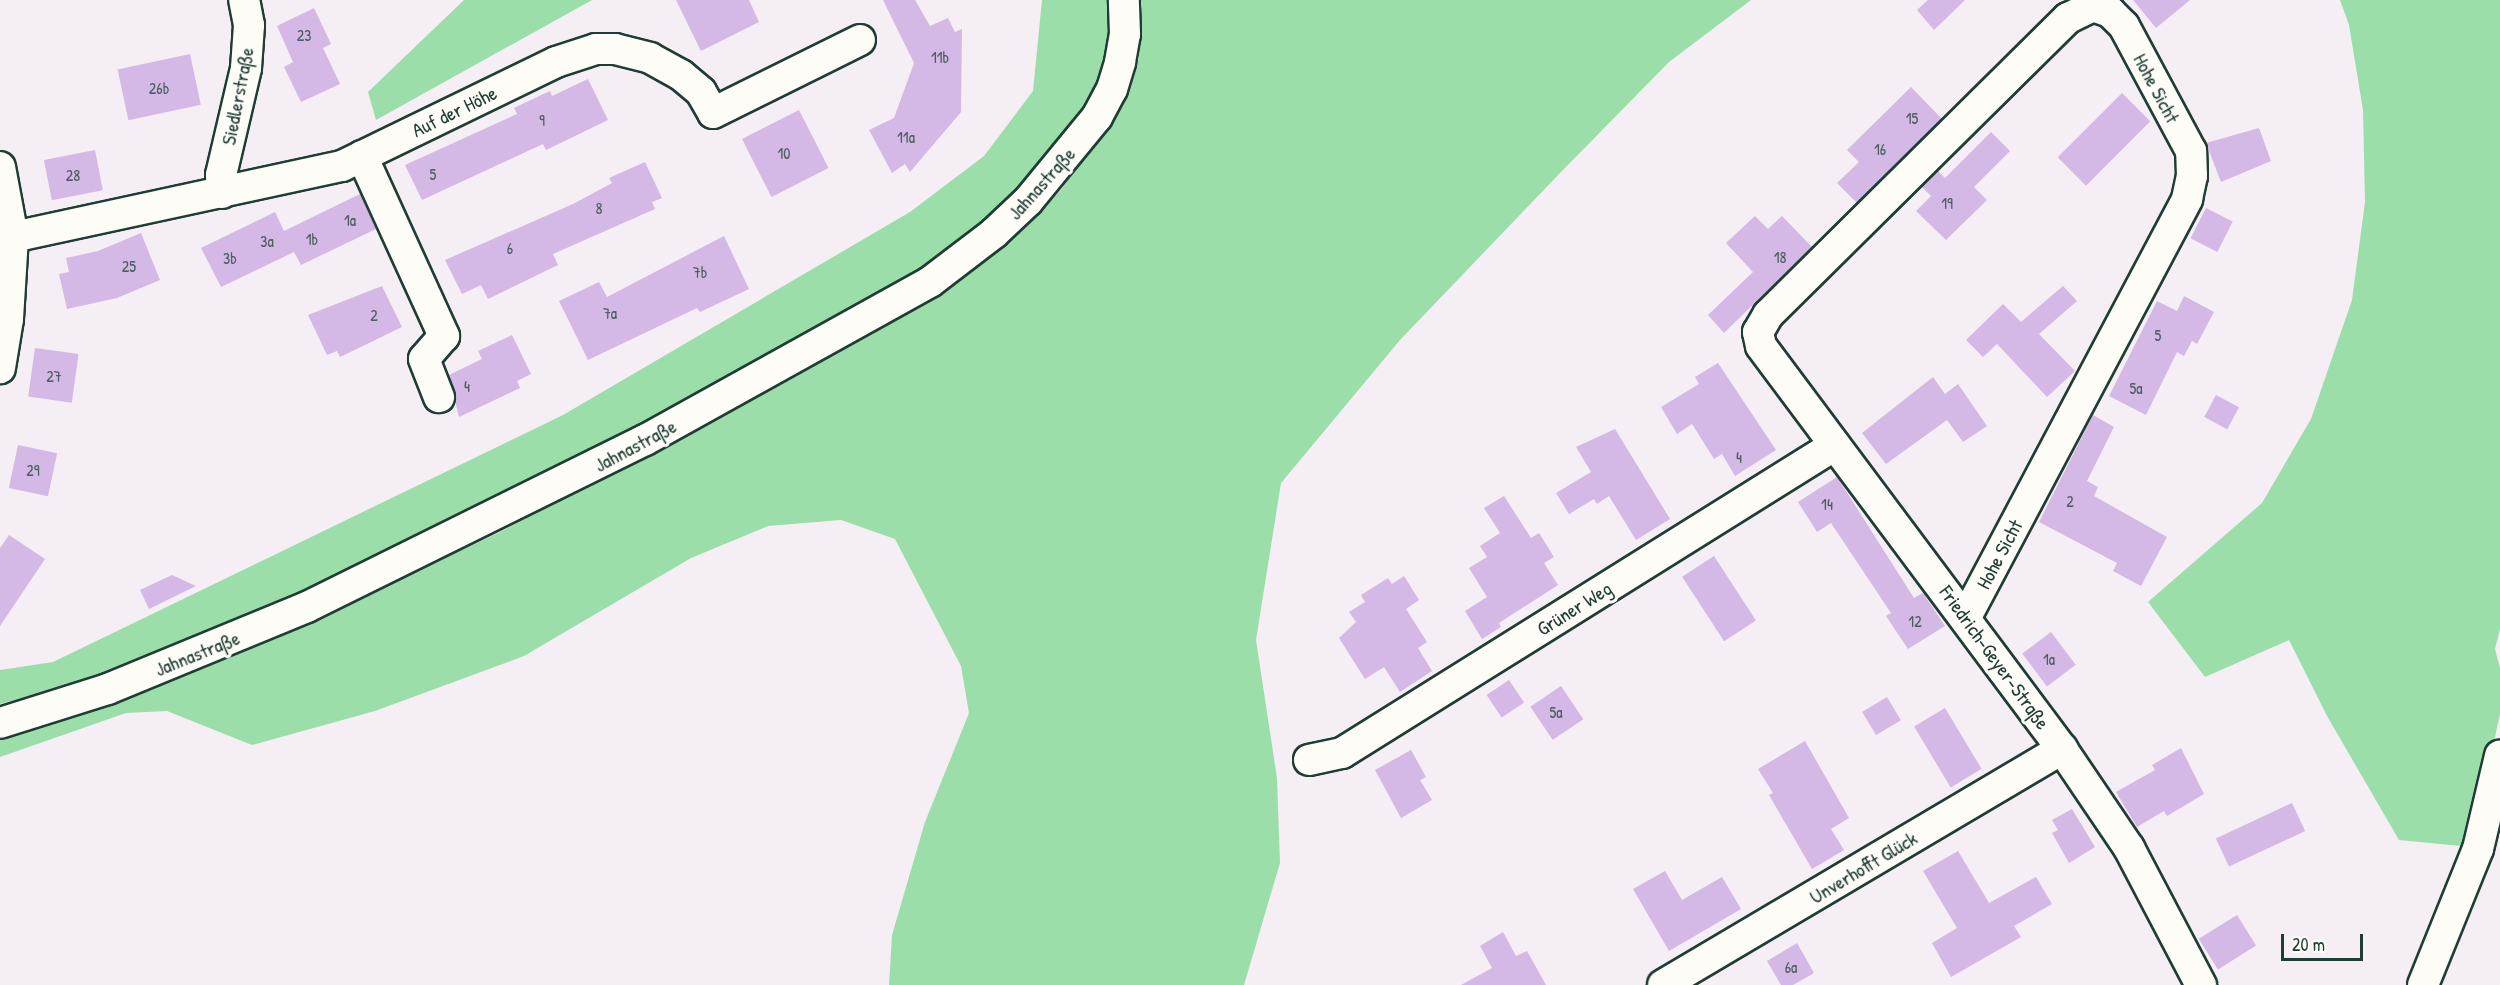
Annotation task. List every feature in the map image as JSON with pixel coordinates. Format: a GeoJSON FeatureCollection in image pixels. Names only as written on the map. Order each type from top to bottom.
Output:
{"type":"FeatureCollection","features":[{"type":"Feature","properties":{"kind":"street","name":"Siedlerstraße"},"geometry":{"type":"LineString","coordinates":[[222,193],[221,175],[246,68],[249,25],[244,0]]}},
{"type":"Feature","properties":{"kind":"street","name":"Jahnastraße"},"geometry":{"type":"LineString","coordinates":[[0,723],[118,685],[318,602],[645,440],[930,282],[994,233],[1028,201],[1097,117],[1120,62],[1125,34],[1124,0]]}},
{"type":"Feature","properties":{"kind":"street","name":"Hohe Sicht"},"geometry":{"type":"LineString","coordinates":[[1761,346],[1758,332],[1768,315],[2068,18],[2093,6],[2110,12],[2124,26],[2191,151],[2192,176],[2187,199],[1966,617]]}},
{"type":"Feature","properties":{"kind":"street","name":"Auf der Höhe"},"geometry":{"type":"LineString","coordinates":[[13,237],[321,172],[362,156],[556,62],[596,49],[615,49],[650,58],[681,75],[701,92],[712,113],[860,40]]}},
{"type":"Feature","properties":{"kind":"street"},"geometry":{"type":"LineString","coordinates":[[362,156],[444,336],[424,359],[439,397]]}},
{"type":"Feature","properties":{"kind":"street"},"geometry":{"type":"LineString","coordinates":[[0,167],[13,237],[8,319],[0,369]]}},
{"type":"Feature","properties":{"kind":"street","name":"Friedrich-Geyer-Straße"},"geometry":{"type":"LineString","coordinates":[[1761,346],[1966,617],[2062,749],[2129,848],[2201,985]]}},
{"type":"Feature","properties":{"kind":"street","name":"Grüner Weg"},"geometry":{"type":"LineString","coordinates":[[1309,760],[1342,753],[1835,445]]}},
{"type":"Feature","properties":{"kind":"street","name":"Unverhofft Glück"},"geometry":{"type":"LineString","coordinates":[[1664,985],[2062,749]]}},
{"type":"Feature","properties":{"kind":"street"},"geometry":{"type":"LineString","coordinates":[[2423,985],[2478,849],[2500,756]]}},
{"type":"Feature","properties":{"kind":"green space"},"geometry":{"type":"Polygon","coordinates":[[[464,0],[592,0],[376,120],[368,92],[464,0]]]}},
{"type":"Feature","properties":{"kind":"green space"},"geometry":{"type":"Polygon","coordinates":[[[1042,0],[1110,0],[1107,49],[1096,89],[1043,166],[985,221],[922,271],[639,428],[300,595],[94,681],[0,704],[0,670],[53,662],[563,415],[910,212],[984,156],[1033,91],[1042,0]]]}},
{"type":"Feature","properties":{"kind":"green space"},"geometry":{"type":"Polygon","coordinates":[[[1139,0],[1751,0],[1669,62],[1561,172],[1400,340],[1281,483],[1256,640],[1277,778],[1280,863],[1244,985],[889,985],[892,935],[925,822],[969,713],[961,666],[895,539],[841,520],[768,526],[691,558],[524,656],[375,711],[252,745],[167,711],[126,713],[0,757],[0,741],[127,699],[312,620],[498,533],[802,373],[937,295],[1022,231],[1061,190],[1111,124],[1128,93],[1139,57],[1139,0]]]}},
{"type":"Feature","properties":{"kind":"green space"},"geometry":{"type":"Polygon","coordinates":[[[2340,0],[2500,0],[2500,629],[2495,649],[2500,668],[2500,714],[2471,847],[2399,840],[2327,716],[2289,640],[2205,677],[2148,602],[2262,503],[2311,419],[2352,300],[2365,202],[2363,110],[2349,25],[2340,0]]]}},
{"type":"Feature","properties":{"kind":"building"},"geometry":{"type":"Polygon","coordinates":[[[676,0],[749,0],[759,22],[701,51],[676,0]]]}},
{"type":"Feature","properties":{"kind":"building"},"geometry":{"type":"Polygon","coordinates":[[[883,0],[915,0],[930,26],[948,18],[955,32],[962,29],[961,112],[910,172],[905,164],[892,173],[869,130],[894,118],[914,63],[883,0]]]}},
{"type":"Feature","properties":{"kind":"building"},"geometry":{"type":"Polygon","coordinates":[[[1928,0],[1965,0],[1934,30],[1917,10],[1928,0]]]}},
{"type":"Feature","properties":{"kind":"building"},"geometry":{"type":"Polygon","coordinates":[[[2133,0],[2190,0],[2156,28],[2133,0]]]}},
{"type":"Feature","properties":{"kind":"building"},"geometry":{"type":"Polygon","coordinates":[[[314,8],[331,44],[323,48],[340,84],[301,102],[284,67],[293,62],[277,26],[314,8]]]}},
{"type":"Feature","properties":{"kind":"building"},"geometry":{"type":"Polygon","coordinates":[[[190,54],[201,105],[128,120],[118,69],[190,54]]]}},
{"type":"Feature","properties":{"kind":"building"},"geometry":{"type":"Polygon","coordinates":[[[588,79],[608,120],[546,150],[543,144],[422,200],[405,165],[517,114],[514,108],[550,91],[552,96],[588,79]]]}},
{"type":"Feature","properties":{"kind":"building"},"geometry":{"type":"Polygon","coordinates":[[[1911,87],[1942,119],[1857,203],[1837,183],[1859,162],[1847,150],[1911,87]]]}},
{"type":"Feature","properties":{"kind":"building"},"geometry":{"type":"Polygon","coordinates":[[[2122,93],[2150,121],[2086,186],[2058,157],[2122,93]]]}},
{"type":"Feature","properties":{"kind":"building"},"geometry":{"type":"Polygon","coordinates":[[[799,110],[829,168],[771,197],[742,139],[799,110]]]}},
{"type":"Feature","properties":{"kind":"building"},"geometry":{"type":"Polygon","coordinates":[[[2259,128],[2271,161],[2221,182],[2206,143],[2259,128]]]}},
{"type":"Feature","properties":{"kind":"building"},"geometry":{"type":"Polygon","coordinates":[[[1991,132],[2010,151],[1974,187],[1987,200],[1946,240],[1916,211],[1931,196],[1922,187],[1938,171],[1945,178],[1991,132]]]}},
{"type":"Feature","properties":{"kind":"building"},"geometry":{"type":"Polygon","coordinates":[[[95,150],[103,190],[52,200],[44,160],[95,150]]]}},
{"type":"Feature","properties":{"kind":"building"},"geometry":{"type":"Polygon","coordinates":[[[645,162],[662,198],[652,202],[655,209],[553,254],[558,265],[488,299],[481,285],[462,294],[445,260],[573,204],[612,183],[609,178],[645,162]]]}},
{"type":"Feature","properties":{"kind":"building"},"geometry":{"type":"Polygon","coordinates":[[[360,194],[376,229],[301,265],[294,252],[221,287],[201,248],[275,212],[284,231],[360,194]]]}},
{"type":"Feature","properties":{"kind":"building"},"geometry":{"type":"Polygon","coordinates":[[[2206,208],[2233,222],[2217,252],[2191,238],[2206,208]]]}},
{"type":"Feature","properties":{"kind":"building"},"geometry":{"type":"Polygon","coordinates":[[[1755,216],[1768,229],[1782,216],[1812,247],[1724,333],[1708,315],[1753,272],[1726,243],[1755,216]]]}},
{"type":"Feature","properties":{"kind":"building"},"geometry":{"type":"Polygon","coordinates":[[[141,233],[160,280],[117,298],[67,309],[59,274],[69,272],[66,258],[98,251],[141,233]]]}},
{"type":"Feature","properties":{"kind":"building"},"geometry":{"type":"Polygon","coordinates":[[[724,236],[749,289],[700,312],[697,308],[588,360],[559,301],[599,282],[607,297],[724,236]]]}},
{"type":"Feature","properties":{"kind":"building"},"geometry":{"type":"Polygon","coordinates":[[[382,286],[402,327],[340,357],[337,351],[327,355],[308,315],[382,286]]]}},
{"type":"Feature","properties":{"kind":"building"},"geometry":{"type":"Polygon","coordinates":[[[2063,286],[2077,301],[2039,334],[2075,371],[2047,397],[1997,344],[1983,357],[1966,340],[2003,304],[2021,322],[2063,286]]]}},
{"type":"Feature","properties":{"kind":"building"},"geometry":{"type":"Polygon","coordinates":[[[2184,296],[2214,312],[2197,344],[2192,341],[2184,356],[2177,352],[2146,415],[2109,396],[2157,301],[2177,311],[2184,296]]]}},
{"type":"Feature","properties":{"kind":"building"},"geometry":{"type":"Polygon","coordinates":[[[512,335],[531,374],[517,381],[520,388],[459,417],[449,375],[482,359],[478,351],[512,335]]]}},
{"type":"Feature","properties":{"kind":"building"},"geometry":{"type":"Polygon","coordinates":[[[35,348],[79,354],[72,403],[28,397],[35,348]]]}},
{"type":"Feature","properties":{"kind":"building"},"geometry":{"type":"Polygon","coordinates":[[[1718,363],[1776,450],[1735,476],[1722,454],[1714,459],[1692,424],[1677,434],[1661,407],[1699,384],[1695,377],[1718,363]]]}},
{"type":"Feature","properties":{"kind":"building"},"geometry":{"type":"Polygon","coordinates":[[[1933,377],[1945,394],[1958,384],[1987,426],[1963,442],[1947,420],[1886,464],[1862,433],[1933,377]]]}},
{"type":"Feature","properties":{"kind":"building"},"geometry":{"type":"Polygon","coordinates":[[[2216,395],[2239,407],[2227,429],[2204,417],[2216,395]]]}},
{"type":"Feature","properties":{"kind":"building"},"geometry":{"type":"Polygon","coordinates":[[[2093,415],[2114,427],[2087,481],[2098,487],[2094,496],[2167,537],[2141,586],[2113,571],[2117,563],[2039,522],[2093,415]]]}},
{"type":"Feature","properties":{"kind":"building"},"geometry":{"type":"Polygon","coordinates":[[[1615,429],[1670,519],[1636,540],[1609,496],[1597,504],[1594,499],[1569,514],[1556,493],[1591,472],[1576,447],[1615,429]]]}},
{"type":"Feature","properties":{"kind":"building"},"geometry":{"type":"Polygon","coordinates":[[[18,445],[57,453],[48,496],[9,488],[18,445]]]}},
{"type":"Feature","properties":{"kind":"building"},"geometry":{"type":"Polygon","coordinates":[[[1837,477],[1914,598],[1923,593],[1945,626],[1908,649],[1886,616],[1891,613],[1831,523],[1817,532],[1798,502],[1837,477]]]}},
{"type":"Feature","properties":{"kind":"building"},"geometry":{"type":"Polygon","coordinates":[[[1504,496],[1531,538],[1539,533],[1554,557],[1544,563],[1558,585],[1499,623],[1501,627],[1482,639],[1465,611],[1487,597],[1469,568],[1487,557],[1480,546],[1500,533],[1484,508],[1504,496]]]}},
{"type":"Feature","properties":{"kind":"building"},"geometry":{"type":"Polygon","coordinates":[[[9,535],[45,559],[0,626],[0,548],[9,535]]]}},
{"type":"Feature","properties":{"kind":"building"},"geometry":{"type":"Polygon","coordinates":[[[1714,556],[1756,621],[1724,641],[1682,577],[1714,556]]]}},
{"type":"Feature","properties":{"kind":"building"},"geometry":{"type":"Polygon","coordinates":[[[172,575],[196,586],[149,609],[140,590],[172,575]]]}},
{"type":"Feature","properties":{"kind":"building"},"geometry":{"type":"Polygon","coordinates":[[[1404,576],[1419,600],[1406,609],[1427,642],[1418,648],[1432,671],[1400,692],[1384,667],[1365,679],[1339,638],[1356,622],[1349,612],[1365,602],[1361,595],[1388,578],[1392,584],[1404,576]]]}},
{"type":"Feature","properties":{"kind":"building"},"geometry":{"type":"Polygon","coordinates":[[[2051,632],[2076,665],[2047,686],[2022,654],[2051,632]]]}},
{"type":"Feature","properties":{"kind":"building"},"geometry":{"type":"Polygon","coordinates":[[[1509,680],[1524,702],[1502,717],[1487,695],[1509,680]]]}},
{"type":"Feature","properties":{"kind":"building"},"geometry":{"type":"Polygon","coordinates":[[[1561,686],[1583,719],[1553,740],[1530,707],[1561,686]]]}},
{"type":"Feature","properties":{"kind":"building"},"geometry":{"type":"Polygon","coordinates":[[[1887,697],[1901,720],[1876,735],[1862,712],[1887,697]]]}},
{"type":"Feature","properties":{"kind":"building"},"geometry":{"type":"Polygon","coordinates":[[[1945,708],[1982,769],[1951,787],[1914,727],[1945,708]]]}},
{"type":"Feature","properties":{"kind":"building"},"geometry":{"type":"Polygon","coordinates":[[[1805,741],[1849,818],[1831,829],[1844,850],[1812,869],[1769,795],[1773,793],[1758,769],[1805,741]]]}},
{"type":"Feature","properties":{"kind":"building"},"geometry":{"type":"Polygon","coordinates":[[[2181,748],[2204,794],[2167,816],[2164,811],[2137,827],[2116,792],[2155,770],[2152,765],[2181,748]]]}},
{"type":"Feature","properties":{"kind":"building"},"geometry":{"type":"Polygon","coordinates":[[[1411,750],[1426,777],[1420,780],[1432,800],[1401,818],[1375,770],[1411,750]]]}},
{"type":"Feature","properties":{"kind":"building"},"geometry":{"type":"Polygon","coordinates":[[[2292,803],[2305,831],[2229,867],[2216,838],[2292,803]]]}},
{"type":"Feature","properties":{"kind":"building"},"geometry":{"type":"Polygon","coordinates":[[[2072,809],[2095,847],[2069,863],[2052,833],[2058,830],[2052,820],[2072,809]]]}},
{"type":"Feature","properties":{"kind":"building"},"geometry":{"type":"Polygon","coordinates":[[[1958,851],[1989,903],[2036,877],[2052,904],[2014,926],[2021,937],[1951,977],[1932,943],[1957,928],[1923,871],[1958,851]]]}},
{"type":"Feature","properties":{"kind":"building"},"geometry":{"type":"Polygon","coordinates":[[[1665,871],[1682,900],[1722,877],[1741,909],[1669,951],[1633,889],[1665,871]]]}},
{"type":"Feature","properties":{"kind":"building"},"geometry":{"type":"Polygon","coordinates":[[[2237,915],[2256,946],[2218,969],[2199,939],[2237,915]]]}},
{"type":"Feature","properties":{"kind":"building"},"geometry":{"type":"Polygon","coordinates":[[[1503,932],[1516,956],[1527,951],[1546,985],[1461,985],[1492,968],[1480,946],[1503,932]]]}},
{"type":"Feature","properties":{"kind":"building"},"geometry":{"type":"Polygon","coordinates":[[[1797,943],[1814,973],[1793,985],[1781,985],[1767,961],[1797,943]]]}}]}
